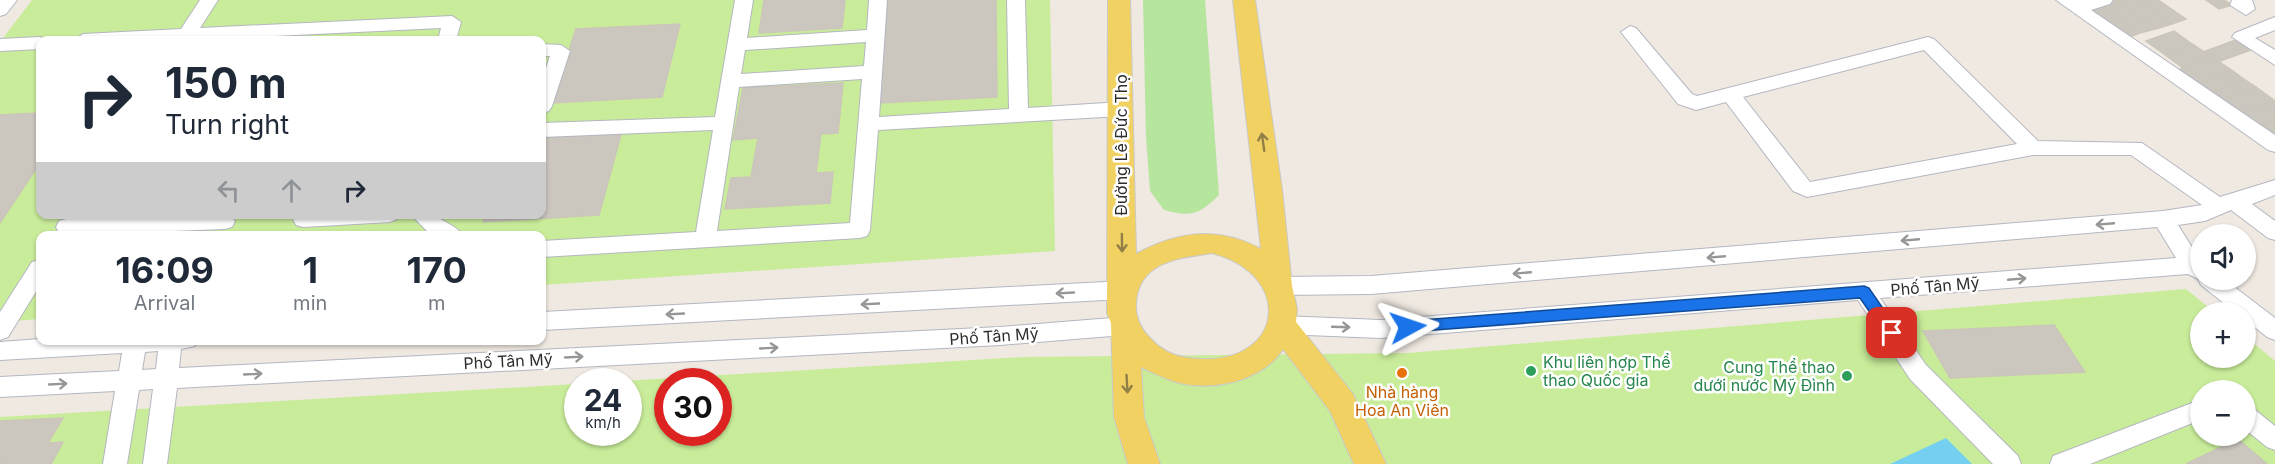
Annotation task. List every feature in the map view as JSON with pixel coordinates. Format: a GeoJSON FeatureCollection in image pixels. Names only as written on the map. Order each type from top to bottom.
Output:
{"type":"FeatureCollection","features":[{"type":"Feature","properties":{"kind":"main road","name":"Đường Lê Đức Thọ"},"geometry":{"type":"LineString","coordinates":[[1119,0],[1123,290]]}},
{"type":"Feature","properties":{"kind":"main road"},"geometry":{"type":"LineString","coordinates":[[1244,0],[1269,190],[1278,286]]}},
{"type":"Feature","properties":{"kind":"main road"},"geometry":{"type":"LineString","coordinates":[[1124,326],[1132,342],[1152,359],[1177,370],[1205,373],[1233,369],[1257,358],[1275,341],[1282,324],[1284,299],[1275,278],[1259,261],[1237,249],[1212,243],[1186,244],[1161,250],[1141,262],[1126,280],[1120,300],[1124,326],[1129,417],[1144,464]]}},
{"type":"Feature","properties":{"kind":"main road"},"geometry":{"type":"LineString","coordinates":[[1282,324],[1342,403],[1370,464]]}},
{"type":"Feature","properties":{"kind":"street"},"geometry":{"type":"LineString","coordinates":[[0,10],[8,0]]}},
{"type":"Feature","properties":{"kind":"street"},"geometry":{"type":"LineString","coordinates":[[186,36],[209,0]]}},
{"type":"Feature","properties":{"kind":"street"},"geometry":{"type":"LineString","coordinates":[[705,238],[744,0]]}},
{"type":"Feature","properties":{"kind":"street"},"geometry":{"type":"LineString","coordinates":[[546,249],[860,230],[878,0]]}},
{"type":"Feature","properties":{"kind":"street"},"geometry":{"type":"LineString","coordinates":[[1016,0],[1019,114]]}},
{"type":"Feature","properties":{"kind":"street"},"geometry":{"type":"LineString","coordinates":[[2071,4],[2104,0]]}},
{"type":"Feature","properties":{"kind":"street"},"geometry":{"type":"LineString","coordinates":[[2071,4],[2275,144]]}},
{"type":"Feature","properties":{"kind":"street"},"geometry":{"type":"LineString","coordinates":[[218,36],[452,22],[448,36]]}},
{"type":"Feature","properties":{"kind":"street"},"geometry":{"type":"LineString","coordinates":[[2275,23],[2241,37],[2275,59]]}},
{"type":"Feature","properties":{"kind":"street"},"geometry":{"type":"LineString","coordinates":[[1630,32],[1690,103],[1928,43],[2033,148]]}},
{"type":"Feature","properties":{"kind":"street"},"geometry":{"type":"LineString","coordinates":[[736,45],[876,35]]}},
{"type":"Feature","properties":{"kind":"street"},"geometry":{"type":"LineString","coordinates":[[0,45],[36,43]]}},
{"type":"Feature","properties":{"kind":"street"},"geometry":{"type":"LineString","coordinates":[[546,50],[561,51],[546,94]]}},
{"type":"Feature","properties":{"kind":"street"},"geometry":{"type":"LineString","coordinates":[[730,81],[873,72]]}},
{"type":"Feature","properties":{"kind":"street"},"geometry":{"type":"LineString","coordinates":[[1730,94],[1800,186],[1807,190],[2033,148],[2135,148],[2275,232]]}},
{"type":"Feature","properties":{"kind":"street"},"geometry":{"type":"LineString","coordinates":[[868,124],[1121,109]]}},
{"type":"Feature","properties":{"kind":"street"},"geometry":{"type":"LineString","coordinates":[[546,130],[724,123]]}},
{"type":"Feature","properties":{"kind":"street"},"geometry":{"type":"LineString","coordinates":[[1278,286],[1383,284],[2163,219],[2205,213],[2275,187]]}},
{"type":"Feature","properties":{"kind":"street"},"geometry":{"type":"LineString","coordinates":[[299,223],[339,219]]}},
{"type":"Feature","properties":{"kind":"street"},"geometry":{"type":"LineString","coordinates":[[425,219],[442,231]]}},
{"type":"Feature","properties":{"kind":"street"},"geometry":{"type":"LineString","coordinates":[[2163,219],[2190,259]]}},
{"type":"Feature","properties":{"kind":"street"},"geometry":{"type":"LineString","coordinates":[[67,226],[226,224]]}},
{"type":"Feature","properties":{"kind":"street","name":"Phố Tân Mỹ"},"geometry":{"type":"LineString","coordinates":[[1282,324],[1381,329],[2190,268]]}},
{"type":"Feature","properties":{"kind":"street"},"geometry":{"type":"LineString","coordinates":[[0,331],[36,274]]}},
{"type":"Feature","properties":{"kind":"street"},"geometry":{"type":"LineString","coordinates":[[546,321],[1123,290]]}},
{"type":"Feature","properties":{"kind":"street"},"geometry":{"type":"LineString","coordinates":[[2224,290],[2275,331]]}},
{"type":"Feature","properties":{"kind":"street"},"geometry":{"type":"LineString","coordinates":[[1864,292],[1918,372],[2009,464]]}},
{"type":"Feature","properties":{"kind":"street","name":"Phố Tân Mỹ"},"geometry":{"type":"LineString","coordinates":[[0,387],[1000,336],[1124,326]]}},
{"type":"Feature","properties":{"kind":"street"},"geometry":{"type":"LineString","coordinates":[[0,351],[101,345]]}},
{"type":"Feature","properties":{"kind":"street"},"geometry":{"type":"LineString","coordinates":[[115,464],[135,345]]}},
{"type":"Feature","properties":{"kind":"street"},"geometry":{"type":"LineString","coordinates":[[155,464],[170,345]]}},
{"type":"Feature","properties":{"kind":"street"},"geometry":{"type":"LineString","coordinates":[[2062,464],[2190,414]]}},
{"type":"Feature","properties":{"kind":"street"},"geometry":{"type":"LineString","coordinates":[[2256,425],[2275,441]]}},
{"type":"Feature","properties":{"kind":"green space"},"geometry":{"type":"Polygon","coordinates":[[[32,0],[1050,0],[1055,251],[546,285],[546,231],[36,231],[36,319],[0,322],[0,42],[32,0]]]}},
{"type":"Feature","properties":{"kind":"green space"},"geometry":{"type":"Polygon","coordinates":[[[1143,0],[1205,0],[1219,195],[1206,207],[1194,213],[1164,210],[1150,191],[1146,137],[1143,0]]]}},
{"type":"Feature","properties":{"kind":"green space","name":"Khu liên hợp Thể thao Quốc gia"},"geometry":{"type":"Polygon","coordinates":[[[2186,289],[2202,302],[2190,302],[2190,368],[2256,368],[2256,345],[2275,361],[2275,464],[0,464],[0,417],[564,385],[564,446],[642,446],[642,380],[654,379],[654,446],[732,446],[732,374],[1024,357],[1408,353],[2186,289]]]}},
{"type":"Feature","properties":{"kind":"water"},"geometry":{"type":"Polygon","coordinates":[[[1946,438],[1972,464],[1890,464],[1946,438]]]}},
{"type":"Feature","properties":{"kind":"building"},"geometry":{"type":"Polygon","coordinates":[[[764,0],[845,0],[842,28],[759,33],[764,0]]]}},
{"type":"Feature","properties":{"kind":"building"},"geometry":{"type":"Polygon","coordinates":[[[887,0],[996,0],[997,97],[879,103],[887,0]]]}},
{"type":"Feature","properties":{"kind":"building"},"geometry":{"type":"Polygon","coordinates":[[[2116,0],[2156,29],[2140,33],[2099,3],[2116,0]]]}},
{"type":"Feature","properties":{"kind":"building"},"geometry":{"type":"Polygon","coordinates":[[[2116,0],[2138,0],[2172,24],[2156,29],[2116,0]]]}},
{"type":"Feature","properties":{"kind":"building"},"geometry":{"type":"Polygon","coordinates":[[[2138,0],[2158,0],[2186,19],[2172,24],[2138,0]]]}},
{"type":"Feature","properties":{"kind":"building"},"geometry":{"type":"Polygon","coordinates":[[[2206,0],[2224,0],[2232,5],[2219,9],[2206,0]]]}},
{"type":"Feature","properties":{"kind":"building"},"geometry":{"type":"Polygon","coordinates":[[[2099,3],[2140,33],[2124,39],[2082,8],[2099,3]]]}},
{"type":"Feature","properties":{"kind":"building"},"geometry":{"type":"Polygon","coordinates":[[[680,24],[662,97],[552,103],[576,29],[680,24]]]}},
{"type":"Feature","properties":{"kind":"building"},"geometry":{"type":"Polygon","coordinates":[[[2174,31],[2192,44],[2164,54],[2146,41],[2174,31]]]}},
{"type":"Feature","properties":{"kind":"building"},"geometry":{"type":"Polygon","coordinates":[[[2241,38],[2256,48],[2218,62],[2203,52],[2241,38]]]}},
{"type":"Feature","properties":{"kind":"building"},"geometry":{"type":"Polygon","coordinates":[[[2192,44],[2212,57],[2183,68],[2164,54],[2192,44]]]}},
{"type":"Feature","properties":{"kind":"building"},"geometry":{"type":"Polygon","coordinates":[[[2212,57],[2233,71],[2193,86],[2173,72],[2212,57]]]}},
{"type":"Feature","properties":{"kind":"building"},"geometry":{"type":"Polygon","coordinates":[[[2233,71],[2245,80],[2205,95],[2193,86],[2233,71]]]}},
{"type":"Feature","properties":{"kind":"building"},"geometry":{"type":"Polygon","coordinates":[[[2245,80],[2256,87],[2216,102],[2205,95],[2245,80]]]}},
{"type":"Feature","properties":{"kind":"building"},"geometry":{"type":"Polygon","coordinates":[[[843,83],[838,133],[821,134],[816,173],[833,172],[830,203],[725,209],[731,178],[751,177],[758,138],[733,140],[743,88],[843,83]]]}},
{"type":"Feature","properties":{"kind":"building"},"geometry":{"type":"Polygon","coordinates":[[[2256,87],[2275,101],[2236,116],[2216,102],[2256,87]]]}},
{"type":"Feature","properties":{"kind":"building"},"geometry":{"type":"Polygon","coordinates":[[[2275,101],[2275,115],[2262,106],[2275,101]]]}},
{"type":"Feature","properties":{"kind":"building"},"geometry":{"type":"Polygon","coordinates":[[[2262,106],[2275,115],[2275,120],[2253,128],[2236,116],[2262,106]]]}},
{"type":"Feature","properties":{"kind":"building"},"geometry":{"type":"Polygon","coordinates":[[[36,113],[36,169],[0,223],[0,115],[36,113]]]}},
{"type":"Feature","properties":{"kind":"building"},"geometry":{"type":"Polygon","coordinates":[[[2275,120],[2275,139],[2253,128],[2275,120]]]}},
{"type":"Feature","properties":{"kind":"building"},"geometry":{"type":"Polygon","coordinates":[[[622,131],[599,215],[546,218],[546,136],[622,131]]]}},
{"type":"Feature","properties":{"kind":"building"},"geometry":{"type":"Polygon","coordinates":[[[484,219],[533,219],[483,222],[484,219]]]}},
{"type":"Feature","properties":{"kind":"building"},"geometry":{"type":"Polygon","coordinates":[[[2054,325],[2085,372],[1950,378],[1923,331],[2054,325]]]}},
{"type":"Feature","properties":{"kind":"building"},"geometry":{"type":"Polygon","coordinates":[[[63,418],[48,443],[63,442],[51,464],[0,464],[0,421],[63,418]]]}},
{"type":"Feature","properties":{"kind":"building"},"geometry":{"type":"Polygon","coordinates":[[[2223,446],[2246,446],[2267,464],[2186,464],[2223,446]]]}},
{"type":"Feature","properties":{"kind":"place","name":"Khu liên hợp Thể thao Quốc gia"},"geometry":{"type":"Point","coordinates":[1531,371]}},
{"type":"Feature","properties":{"kind":"place","name":"Nhà hàng Hoa An Viên"},"geometry":{"type":"Point","coordinates":[1402,373]}},
{"type":"Feature","properties":{"kind":"place","name":"Cung Thể thao dưới nước Mỹ Đình"},"geometry":{"type":"Point","coordinates":[1847,376]}},
{"type":"Feature","properties":{"kind":"route"},"geometry":{"type":"LineString","coordinates":[[1408,327],[1864,292],[1892,333]]}}]}
